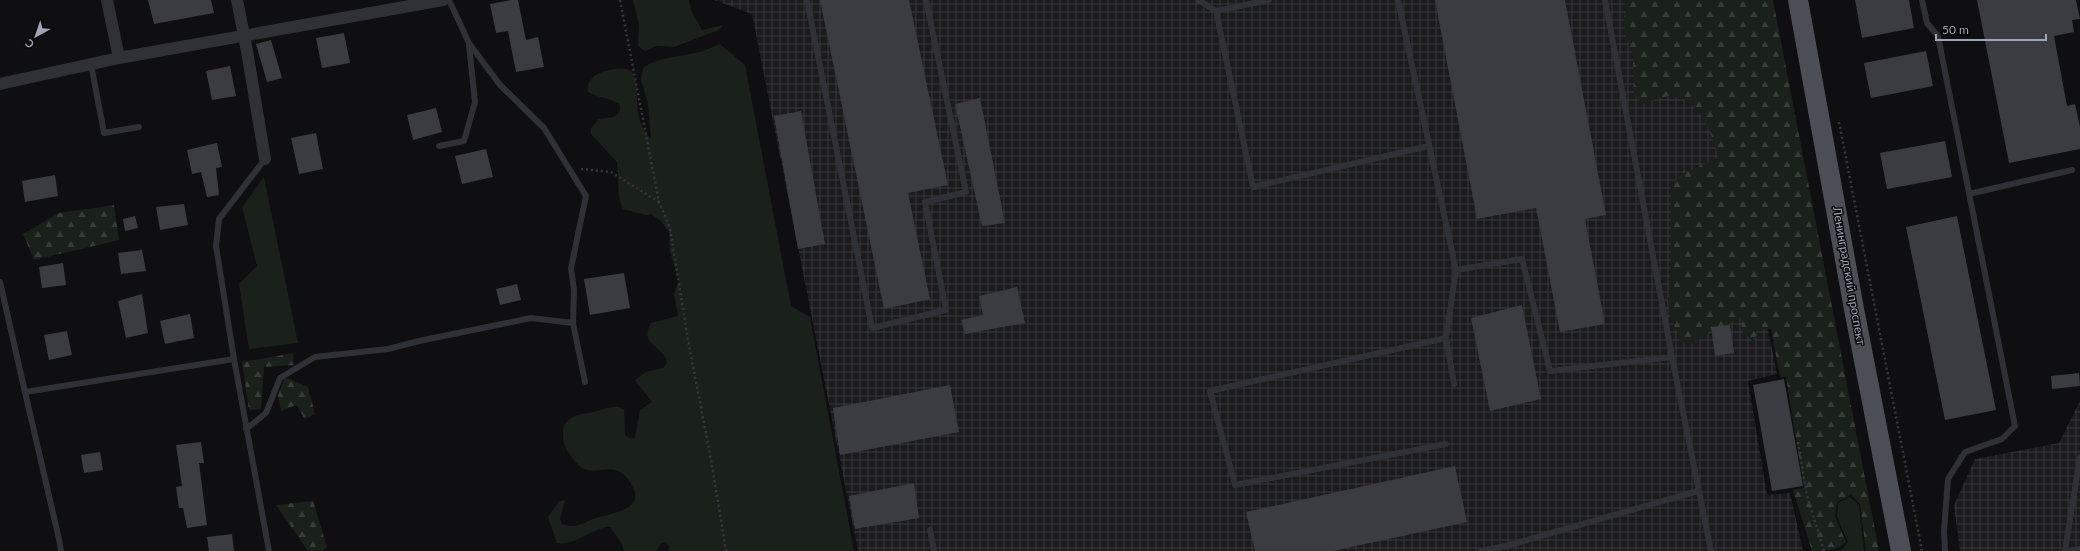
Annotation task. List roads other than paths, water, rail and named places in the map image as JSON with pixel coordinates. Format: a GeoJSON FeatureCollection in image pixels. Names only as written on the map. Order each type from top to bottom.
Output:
{"type":"FeatureCollection","features":[{"type":"Feature","properties":{"kind":"main road","name":"Ленинградский проспект"},"geometry":{"type":"LineString","coordinates":[[1798,0],[1854,309],[1901,551]]}},
{"type":"Feature","properties":{"kind":"street"},"geometry":{"type":"LineString","coordinates":[[107,0],[119,58]]}},
{"type":"Feature","properties":{"kind":"street"},"geometry":{"type":"LineString","coordinates":[[237,0],[265,159]]}},
{"type":"Feature","properties":{"kind":"street"},"geometry":{"type":"LineString","coordinates":[[0,84],[119,58],[243,34],[443,0]]}},
{"type":"Feature","properties":{"kind":"lane"},"geometry":{"type":"LineString","coordinates":[[449,0],[469,43],[500,85],[544,128],[586,196],[571,268],[574,290],[572,323],[585,382]]}},
{"type":"Feature","properties":{"kind":"lane"},"geometry":{"type":"LineString","coordinates":[[807,0],[872,328],[946,310],[925,202],[966,192],[926,0]]}},
{"type":"Feature","properties":{"kind":"lane"},"geometry":{"type":"LineString","coordinates":[[1198,0],[1216,11],[1269,0]]}},
{"type":"Feature","properties":{"kind":"lane"},"geometry":{"type":"LineString","coordinates":[[1398,0],[1456,270],[1446,338],[1454,384]]}},
{"type":"Feature","properties":{"kind":"lane"},"geometry":{"type":"LineString","coordinates":[[1605,0],[1672,357],[1711,551]]}},
{"type":"Feature","properties":{"kind":"lane"},"geometry":{"type":"LineString","coordinates":[[1922,0],[1927,23],[1938,36],[2014,426],[2002,439],[1965,452],[1948,479],[1944,531],[1945,551]]}},
{"type":"Feature","properties":{"kind":"lane"},"geometry":{"type":"LineString","coordinates":[[1216,11],[1253,187],[1429,146]]}},
{"type":"Feature","properties":{"kind":"lane"},"geometry":{"type":"LineString","coordinates":[[439,146],[464,141],[475,102],[469,43]]}},
{"type":"Feature","properties":{"kind":"lane"},"geometry":{"type":"LineString","coordinates":[[91,64],[104,133],[139,127]]}},
{"type":"Feature","properties":{"kind":"lane"},"geometry":{"type":"LineString","coordinates":[[265,159],[219,219],[216,246],[246,429],[269,551]]}},
{"type":"Feature","properties":{"kind":"lane"},"geometry":{"type":"LineString","coordinates":[[1969,194],[2072,170]]}},
{"type":"Feature","properties":{"kind":"lane"},"geometry":{"type":"LineString","coordinates":[[1456,270],[1522,259],[1550,371],[1672,357]]}},
{"type":"Feature","properties":{"kind":"lane"},"geometry":{"type":"LineString","coordinates":[[0,282],[61,551]]}},
{"type":"Feature","properties":{"kind":"lane"},"geometry":{"type":"LineString","coordinates":[[246,429],[266,413],[280,378],[315,357],[388,350],[419,341],[531,318],[572,323]]}},
{"type":"Feature","properties":{"kind":"lane"},"geometry":{"type":"LineString","coordinates":[[1446,338],[1210,391],[1235,485],[1446,444]]}},
{"type":"Feature","properties":{"kind":"lane"},"geometry":{"type":"LineString","coordinates":[[25,392],[234,359]]}},
{"type":"Feature","properties":{"kind":"lane"},"geometry":{"type":"LineString","coordinates":[[2065,551],[2080,457]]}},
{"type":"Feature","properties":{"kind":"lane"},"geometry":{"type":"LineString","coordinates":[[1481,551],[1506,546],[1698,491]]}},
{"type":"Feature","properties":{"kind":"lane"},"geometry":{"type":"LineString","coordinates":[[930,530],[934,551]]}},
{"type":"Feature","properties":{"kind":"lane"},"geometry":{"type":"LineString","coordinates":[[2070,551],[2080,549]]}}]}
